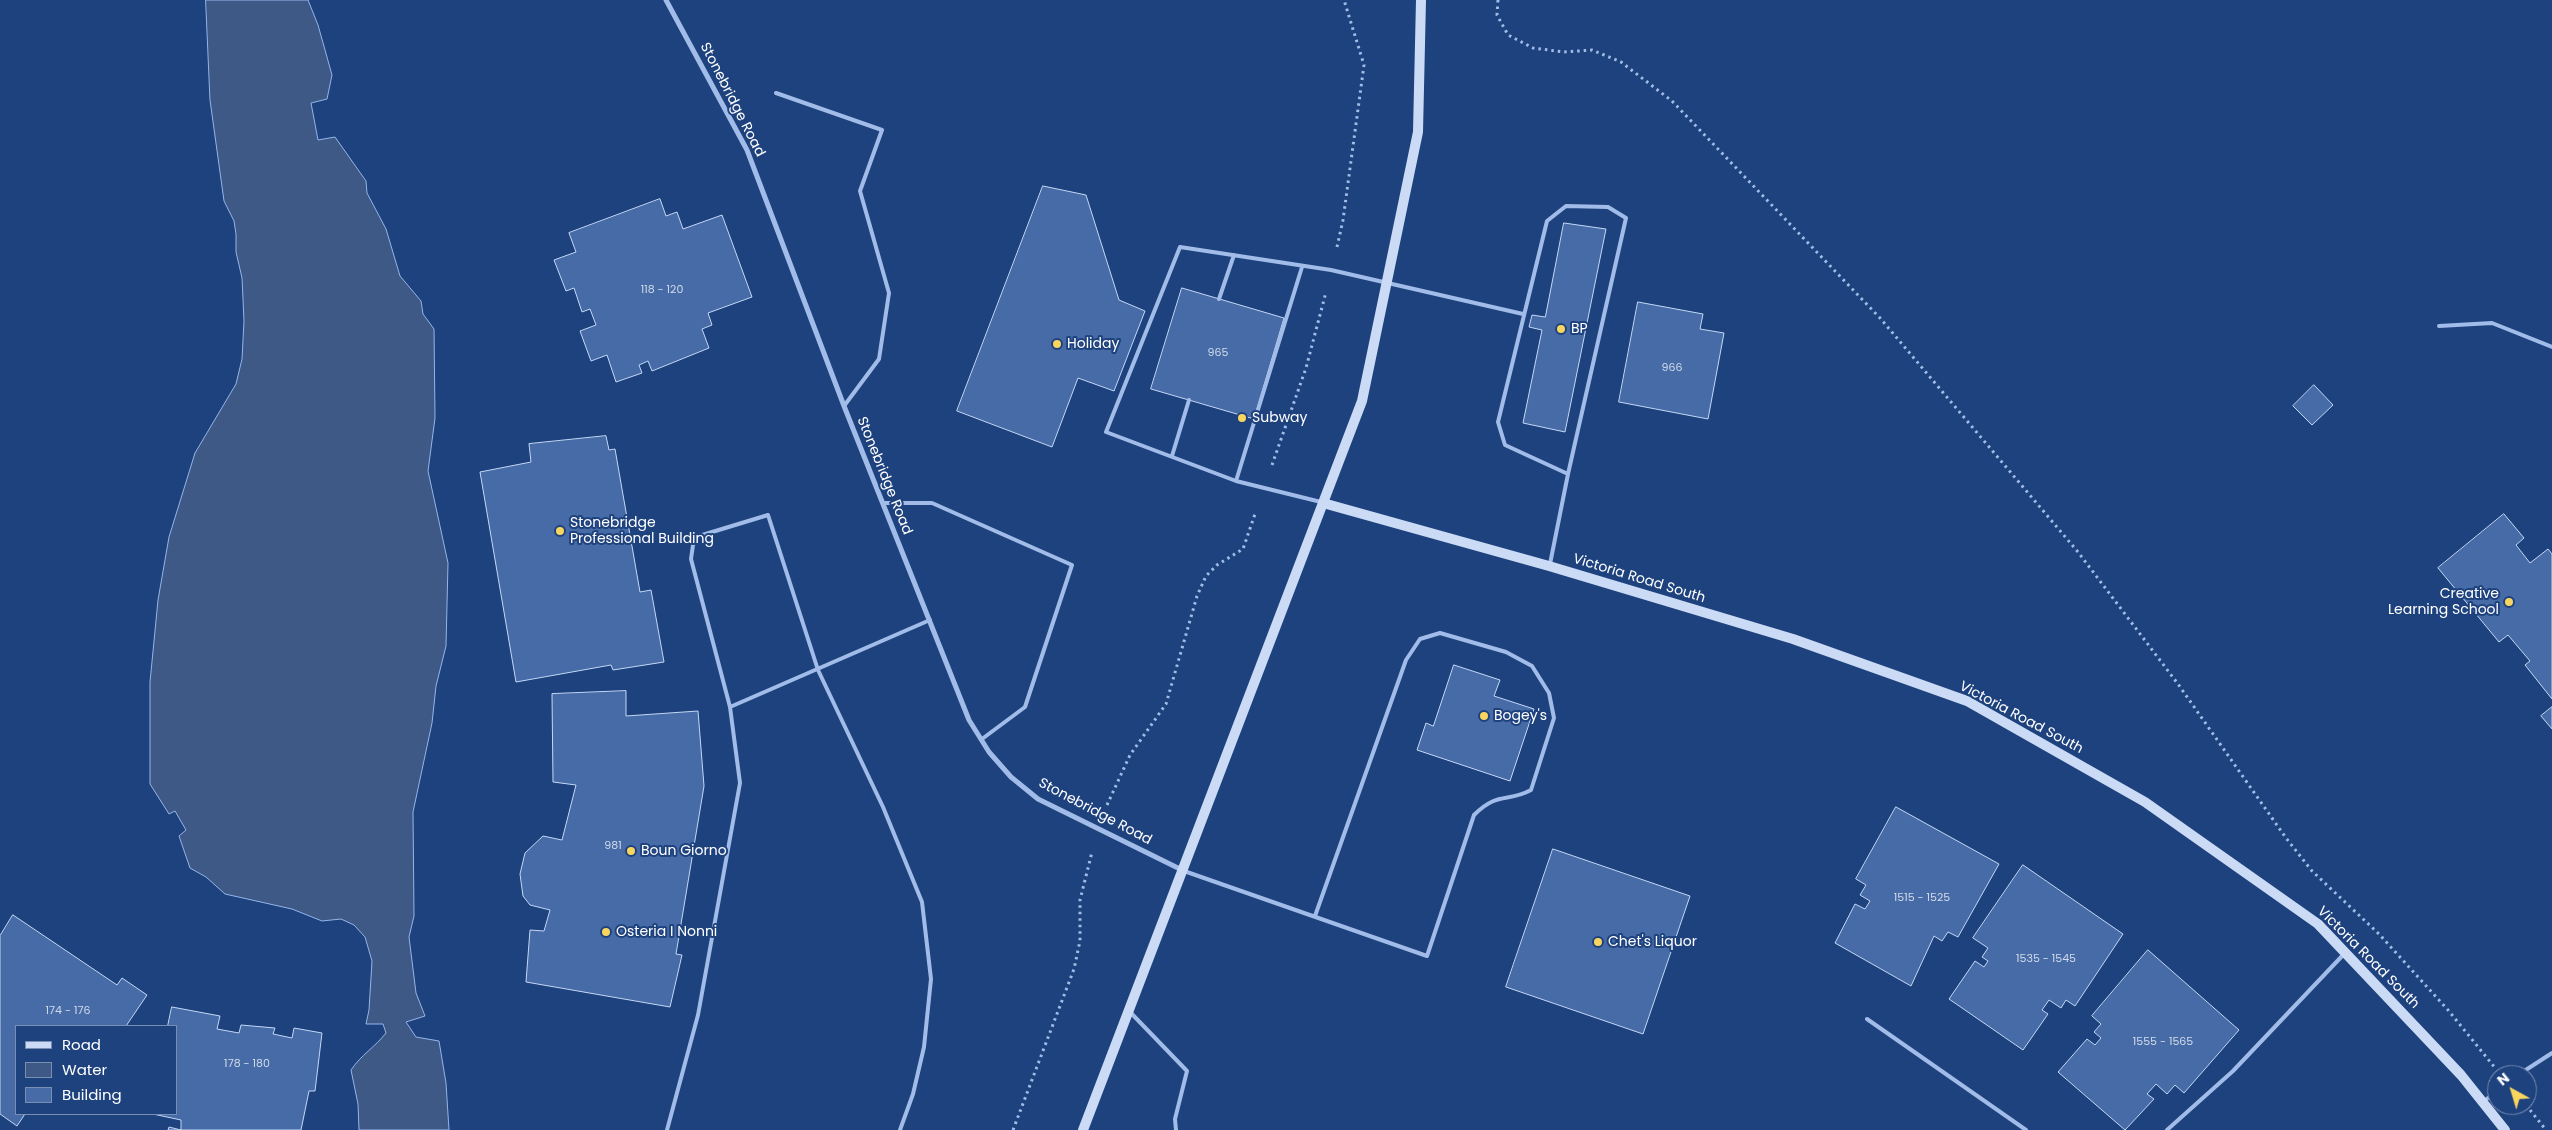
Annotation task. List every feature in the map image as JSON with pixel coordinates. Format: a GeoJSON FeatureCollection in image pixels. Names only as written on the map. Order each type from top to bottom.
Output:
{"type":"FeatureCollection","features":[{"type":"Feature","properties":{"kind":"street","name":"Stonebridge Road"},"geometry":{"type":"LineString","coordinates":[[666,0],[747,150],[844,406],[970,720],[989,752],[1011,776],[1038,799],[1182,870]]}},
{"type":"Feature","properties":{"kind":"street"},"geometry":{"type":"LineString","coordinates":[[1083,1130],[1362,400],[1418,132],[1421,0]]}},
{"type":"Feature","properties":{"kind":"street","name":"Victoria Road South"},"geometry":{"type":"LineString","coordinates":[[1323,503],[1549,566],[1792,639],[1967,701],[2145,802],[2318,924],[2461,1076],[2505,1130]]}},
{"type":"Feature","properties":{"kind":"lane"},"geometry":{"type":"LineString","coordinates":[[776,93],[882,130],[860,191],[889,293],[878,360],[844,406]]}},
{"type":"Feature","properties":{"kind":"lane"},"geometry":{"type":"LineString","coordinates":[[1549,566],[1626,218],[1608,207],[1566,206],[1546,221],[1498,422],[1505,445],[1568,474]]}},
{"type":"Feature","properties":{"kind":"lane"},"geometry":{"type":"LineString","coordinates":[[1323,503],[1236,481],[1106,432],[1180,247],[1331,270],[1387,281],[1523,314]]}},
{"type":"Feature","properties":{"kind":"lane"},"geometry":{"type":"LineString","coordinates":[[1220,299],[1234,255]]}},
{"type":"Feature","properties":{"kind":"lane"},"geometry":{"type":"LineString","coordinates":[[1236,481],[1302,267]]}},
{"type":"Feature","properties":{"kind":"lane"},"geometry":{"type":"LineString","coordinates":[[2439,326],[2492,323],[2552,348]]}},
{"type":"Feature","properties":{"kind":"lane"},"geometry":{"type":"LineString","coordinates":[[1172,456],[1189,400]]}},
{"type":"Feature","properties":{"kind":"lane"},"geometry":{"type":"LineString","coordinates":[[883,503],[932,504],[1072,565],[1025,707],[982,739]]}},
{"type":"Feature","properties":{"kind":"lane"},"geometry":{"type":"LineString","coordinates":[[667,1130],[698,1015],[740,784],[730,707],[691,559],[693,545],[699,536],[768,515],[818,670],[883,807],[922,902],[930,979],[926,1028],[924,1047],[913,1094],[900,1130]]}},
{"type":"Feature","properties":{"kind":"lane"},"geometry":{"type":"LineString","coordinates":[[730,707],[930,620]]}},
{"type":"Feature","properties":{"kind":"lane"},"geometry":{"type":"LineString","coordinates":[[1182,870],[1427,956],[1474,815],[1486,803],[1503,796],[1518,797],[1531,790],[1554,718],[1550,693],[1532,666],[1506,652],[1440,633],[1420,639],[1406,660],[1315,916]]}},
{"type":"Feature","properties":{"kind":"lane"},"geometry":{"type":"LineString","coordinates":[[2167,1130],[2233,1071],[2346,952]]}},
{"type":"Feature","properties":{"kind":"lane"},"geometry":{"type":"LineString","coordinates":[[1129,1010],[1187,1071],[1175,1119],[1176,1130]]}},
{"type":"Feature","properties":{"kind":"lane"},"geometry":{"type":"LineString","coordinates":[[1867,1019],[2026,1130]]}},
{"type":"Feature","properties":{"kind":"lane"},"geometry":{"type":"LineString","coordinates":[[2533,1065],[2552,1053]]}},
{"type":"Feature","properties":{"kind":"lane"},"geometry":{"type":"LineString","coordinates":[[2483,1102],[2487,1099]]}},
{"type":"Feature","properties":{"kind":"path"},"geometry":{"type":"LineString","coordinates":[[1012,1130],[1074,969],[1080,941],[1080,900],[1083,882],[1107,805],[1130,755],[1163,713],[1197,596],[1206,576],[1217,566],[1243,549],[1306,368],[1343,220],[1364,65],[1344,0]]}},
{"type":"Feature","properties":{"kind":"path"},"geometry":{"type":"LineString","coordinates":[[1498,0],[1497,15],[1508,35],[1533,48],[1564,52],[1592,50],[1621,62],[1672,101],[1880,318],[2078,552],[2178,684],[2286,838],[2312,871],[2379,934],[2448,1010],[2493,1065]]}},
{"type":"Feature","properties":{"kind":"path"},"geometry":{"type":"LineString","coordinates":[[2534,1115],[2546,1130]]}},
{"type":"Feature","properties":{"kind":"water"},"geometry":{"type":"Polygon","coordinates":[[[206,0],[308,0],[318,25],[332,75],[327,99],[311,103],[318,140],[335,137],[366,181],[367,193],[386,229],[400,276],[421,301],[423,314],[434,329],[435,418],[428,471],[448,563],[446,646],[436,686],[432,723],[413,812],[414,916],[409,937],[416,993],[425,1016],[406,1022],[416,1037],[439,1041],[446,1083],[449,1130],[359,1130],[358,1104],[351,1070],[386,1033],[383,1024],[366,1024],[369,1010],[372,961],[365,937],[354,925],[341,919],[322,921],[292,909],[225,894],[206,877],[190,868],[179,836],[186,830],[175,811],[169,814],[150,784],[150,682],[158,600],[169,537],[195,453],[236,384],[242,359],[244,321],[242,278],[236,252],[234,221],[224,201],[210,100],[206,0]]]}},
{"type":"Feature","properties":{"kind":"building","name":"Holiday"},"geometry":{"type":"Polygon","coordinates":[[[1043,186],[1086,195],[1119,300],[1145,311],[1114,391],[1078,378],[1052,447],[957,411],[1043,186]]]}},
{"type":"Feature","properties":{"kind":"building"},"geometry":{"type":"Polygon","coordinates":[[[660,199],[666,216],[677,212],[683,229],[722,215],[752,297],[708,313],[712,325],[702,329],[709,348],[652,371],[648,361],[639,365],[642,373],[616,382],[607,355],[591,361],[580,331],[596,325],[590,309],[582,312],[574,288],[566,291],[554,260],[576,252],[569,233],[660,199]]]}},
{"type":"Feature","properties":{"kind":"building","name":"BP"},"geometry":{"type":"Polygon","coordinates":[[[1564,223],[1606,229],[1565,432],[1523,423],[1542,330],[1529,327],[1532,315],[1545,317],[1564,223]]]}},
{"type":"Feature","properties":{"kind":"building","name":"Holiday"},"geometry":{"type":"Polygon","coordinates":[[[1182,288],[1284,318],[1254,419],[1151,389],[1182,288]]]}},
{"type":"Feature","properties":{"kind":"building"},"geometry":{"type":"Polygon","coordinates":[[[1638,302],[1703,314],[1700,329],[1724,333],[1708,419],[1619,402],[1638,302]]]}},
{"type":"Feature","properties":{"kind":"building"},"geometry":{"type":"Polygon","coordinates":[[[2314,385],[2333,405],[2312,425],[2293,406],[2314,385]]]}},
{"type":"Feature","properties":{"kind":"building","name":"Stonebridge Professional Building"},"geometry":{"type":"Polygon","coordinates":[[[606,436],[609,450],[615,449],[640,592],[651,590],[664,662],[613,670],[611,665],[516,682],[480,472],[531,462],[529,444],[606,436]]]}},
{"type":"Feature","properties":{"kind":"building","name":"Creative Learning School"},"geometry":{"type":"Polygon","coordinates":[[[2504,514],[2524,538],[2516,545],[2530,563],[2548,549],[2552,554],[2552,699],[2525,665],[2530,661],[2508,635],[2499,642],[2438,568],[2504,514]]]}},
{"type":"Feature","properties":{"kind":"building","name":"Bogey's"},"geometry":{"type":"Polygon","coordinates":[[[1454,665],[1500,680],[1494,696],[1534,709],[1510,781],[1417,750],[1426,723],[1433,726],[1454,665]]]}},
{"type":"Feature","properties":{"kind":"building"},"geometry":{"type":"Polygon","coordinates":[[[626,691],[626,716],[698,711],[704,786],[676,954],[682,955],[670,1007],[526,982],[530,930],[544,931],[550,910],[530,905],[523,896],[520,874],[525,853],[543,836],[562,840],[576,785],[553,782],[552,694],[626,691]]]}},
{"type":"Feature","properties":{"kind":"building"},"geometry":{"type":"Polygon","coordinates":[[[2552,707],[2552,729],[2541,716],[2552,707]]]}},
{"type":"Feature","properties":{"kind":"building"},"geometry":{"type":"Polygon","coordinates":[[[1896,807],[1999,864],[1958,937],[1948,932],[1942,941],[1934,936],[1911,986],[1835,943],[1855,904],[1865,909],[1870,901],[1860,895],[1866,885],[1856,879],[1896,807]]]}},
{"type":"Feature","properties":{"kind":"building","name":"Chet's Liquor"},"geometry":{"type":"Polygon","coordinates":[[[1553,849],[1690,896],[1643,1034],[1506,987],[1553,849]]]}},
{"type":"Feature","properties":{"kind":"building"},"geometry":{"type":"Polygon","coordinates":[[[2023,865],[2123,934],[2075,1006],[2066,1000],[2061,1008],[2049,1000],[2042,1010],[2048,1014],[2023,1050],[1949,999],[1975,961],[1984,967],[1988,961],[1982,957],[1988,948],[1973,938],[2023,865]]]}},
{"type":"Feature","properties":{"kind":"building"},"geometry":{"type":"Polygon","coordinates":[[[13,915],[117,985],[122,978],[147,995],[127,1025],[15,1025],[15,1115],[24,1115],[17,1126],[0,1114],[0,936],[13,915]]]}},
{"type":"Feature","properties":{"kind":"building"},"geometry":{"type":"Polygon","coordinates":[[[2148,950],[2239,1030],[2184,1093],[2175,1085],[2167,1094],[2156,1084],[2147,1094],[2154,1099],[2125,1130],[2058,1072],[2087,1039],[2095,1045],[2101,1038],[2094,1032],[2101,1024],[2092,1016],[2148,950]]]}},
{"type":"Feature","properties":{"kind":"building"},"geometry":{"type":"Polygon","coordinates":[[[172,1007],[220,1016],[217,1029],[239,1033],[241,1025],[275,1028],[273,1034],[292,1038],[294,1028],[322,1033],[315,1091],[309,1091],[301,1130],[181,1130],[181,1120],[158,1115],[178,1115],[178,1025],[168,1025],[172,1007]]]}},
{"type":"Feature","properties":{"kind":"building"},"geometry":{"type":"Polygon","coordinates":[[[169,1127],[181,1130],[168,1130],[169,1127]]]}},
{"type":"Feature","properties":{"kind":"place","name":"BP"},"geometry":{"type":"Point","coordinates":[1561,329]}},
{"type":"Feature","properties":{"kind":"place","name":"Holiday"},"geometry":{"type":"Point","coordinates":[1057,344]}},
{"type":"Feature","properties":{"kind":"place","name":"Subway"},"geometry":{"type":"Point","coordinates":[1242,418]}},
{"type":"Feature","properties":{"kind":"place","name":"Stonebridge Professional Building"},"geometry":{"type":"Point","coordinates":[560,531]}},
{"type":"Feature","properties":{"kind":"place","name":"Creative Learning School"},"geometry":{"type":"Point","coordinates":[2509,602]}},
{"type":"Feature","properties":{"kind":"place","name":"Bogey's"},"geometry":{"type":"Point","coordinates":[1484,716]}},
{"type":"Feature","properties":{"kind":"place","name":"Boun Giorno"},"geometry":{"type":"Point","coordinates":[631,851]}},
{"type":"Feature","properties":{"kind":"place","name":"Osteria I Nonni"},"geometry":{"type":"Point","coordinates":[606,932]}},
{"type":"Feature","properties":{"kind":"place","name":"Chet's Liquor"},"geometry":{"type":"Point","coordinates":[1598,942]}}]}
